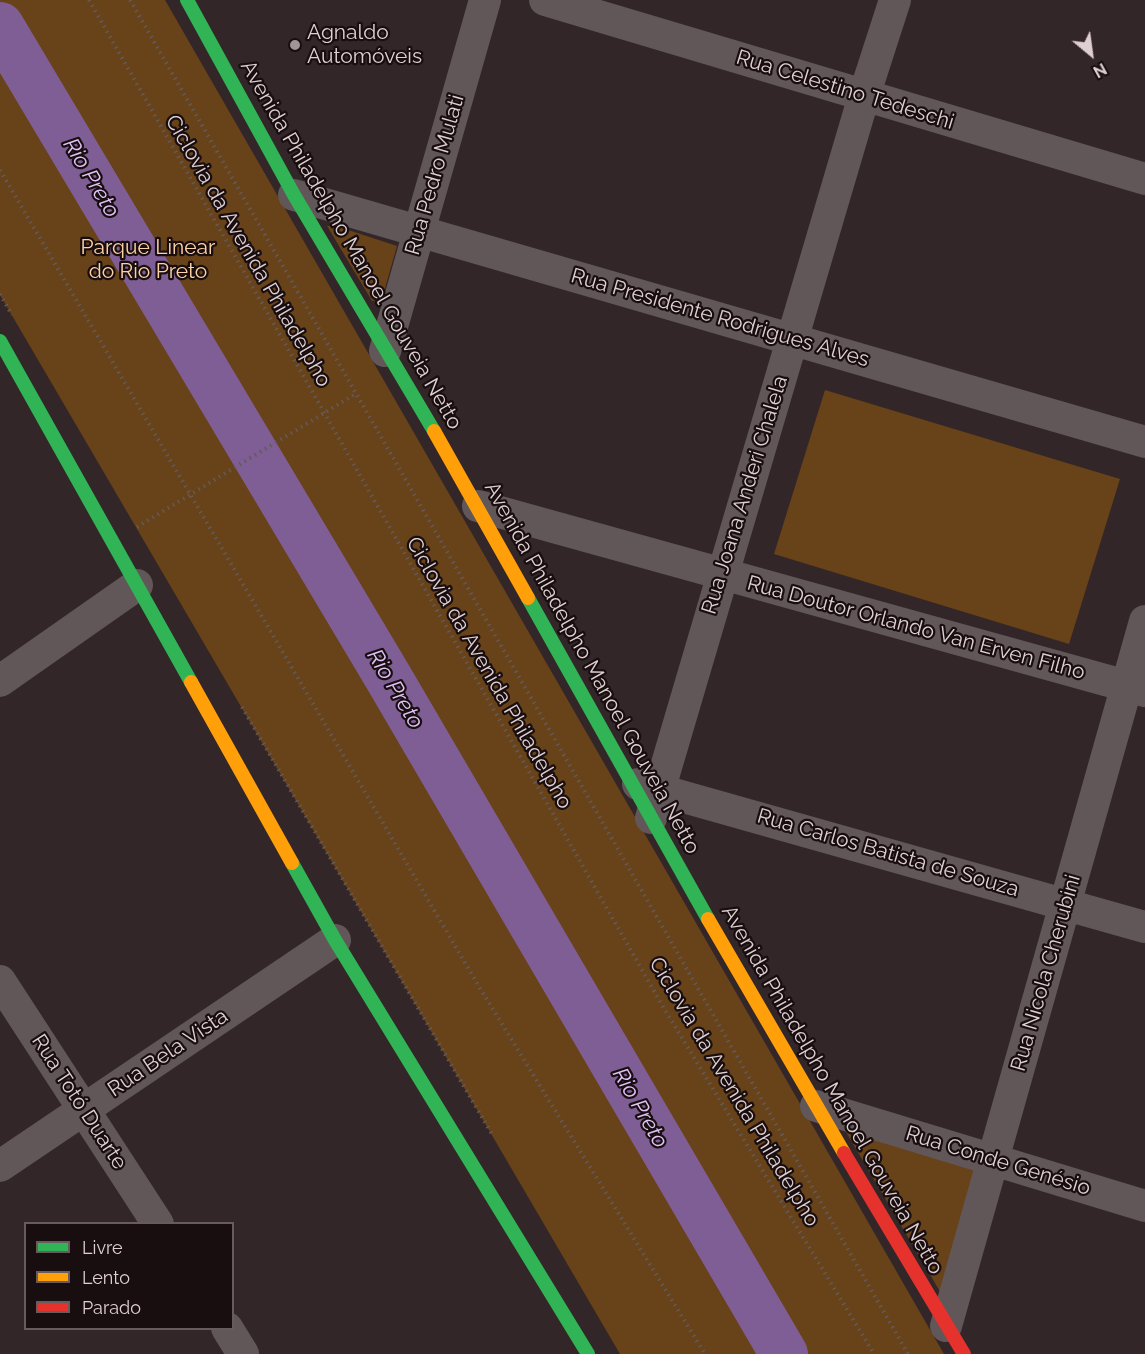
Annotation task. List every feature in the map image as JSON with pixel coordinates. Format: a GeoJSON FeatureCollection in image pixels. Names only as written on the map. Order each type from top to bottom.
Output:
{"type":"FeatureCollection","features":[{"type":"Feature","properties":{"kind":"main road","name":"Avenida Philadelpho Manoel Gouveia Netto"},"geometry":{"type":"LineString","coordinates":[[187,0],[294,195],[478,506],[646,797],[816,1106],[964,1354]]}},
{"type":"Feature","properties":{"kind":"main road"},"geometry":{"type":"LineString","coordinates":[[4,356],[137,585],[335,940],[588,1354]]}},
{"type":"Feature","properties":{"kind":"street","name":"Rua Pedro Mulati"},"geometry":{"type":"LineString","coordinates":[[385,351],[485,0]]}},
{"type":"Feature","properties":{"kind":"street","name":"Rua Celestino Tedeschi"},"geometry":{"type":"LineString","coordinates":[[544,0],[1145,179]]}},
{"type":"Feature","properties":{"kind":"street","name":"Rua Joana Anderi Chalela"},"geometry":{"type":"LineString","coordinates":[[646,797],[721,575],[864,96],[895,0]]}},
{"type":"Feature","properties":{"kind":"street","name":"Rua Presidente Rodrigues Alves"},"geometry":{"type":"LineString","coordinates":[[294,195],[1145,442]]}},
{"type":"Feature","properties":{"kind":"street","name":"Rua Doutor Orlando Van Erven Filho"},"geometry":{"type":"LineString","coordinates":[[478,506],[1136,688]]}},
{"type":"Feature","properties":{"kind":"street"},"geometry":{"type":"LineString","coordinates":[[0,681],[137,585]]}},
{"type":"Feature","properties":{"kind":"street","name":"Rua Nicola Cherubini"},"geometry":{"type":"LineString","coordinates":[[946,1326],[1065,903],[1136,688],[1145,621]]}},
{"type":"Feature","properties":{"kind":"street","name":"Rua Carlos Batista de Souza"},"geometry":{"type":"LineString","coordinates":[[646,797],[1065,903],[1145,927]]}},
{"type":"Feature","properties":{"kind":"street","name":"Rua Bela Vista"},"geometry":{"type":"LineString","coordinates":[[0,1166],[335,940]]}},
{"type":"Feature","properties":{"kind":"street","name":"Rua Totó Duarte"},"geometry":{"type":"LineString","coordinates":[[0,981],[157,1222]]}},
{"type":"Feature","properties":{"kind":"street","name":"Rua Conde Genésio"},"geometry":{"type":"LineString","coordinates":[[816,1106],[1145,1206]]}},
{"type":"Feature","properties":{"kind":"street"},"geometry":{"type":"LineString","coordinates":[[228,1330],[243,1354]]}},
{"type":"Feature","properties":{"kind":"path","name":"Ciclovia da Avenida Philadelpho"},"geometry":{"type":"LineString","coordinates":[[89,0],[662,1005],[874,1354]]}},
{"type":"Feature","properties":{"kind":"path"},"geometry":{"type":"LineString","coordinates":[[130,0],[908,1354]]}},
{"type":"Feature","properties":{"kind":"path"},"geometry":{"type":"LineString","coordinates":[[0,170],[478,985],[705,1354]]}},
{"type":"Feature","properties":{"kind":"path"},"geometry":{"type":"LineString","coordinates":[[0,294],[18,324]]}},
{"type":"Feature","properties":{"kind":"path"},"geometry":{"type":"LineString","coordinates":[[136,527],[357,393]]}},
{"type":"Feature","properties":{"kind":"path"},"geometry":{"type":"LineString","coordinates":[[130,517],[142,537]]}},
{"type":"Feature","properties":{"kind":"path"},"geometry":{"type":"LineString","coordinates":[[239,703],[493,1137]]}},
{"type":"Feature","properties":{"kind":"green space","name":"Parque Linear do Rio Preto"},"geometry":{"type":"Polygon","coordinates":[[[0,0],[165,0],[944,1354],[620,1354],[0,295],[0,0]]]}},
{"type":"Feature","properties":{"kind":"green space"},"geometry":{"type":"Polygon","coordinates":[[[327,226],[336,226],[397,246],[382,299],[372,301],[327,226]]]}},
{"type":"Feature","properties":{"kind":"green space"},"geometry":{"type":"Polygon","coordinates":[[[825,390],[1120,479],[1069,644],[774,554],[825,390]]]}},
{"type":"Feature","properties":{"kind":"green space"},"geometry":{"type":"Polygon","coordinates":[[[843,1127],[975,1168],[942,1295],[843,1127]]]}},
{"type":"Feature","properties":{"kind":"waterway","name":"Rio Preto"},"geometry":{"type":"LineString","coordinates":[[0,26],[388,677],[784,1354]]}},
{"type":"Feature","properties":{"kind":"traffic: fast"},"geometry":{"type":"LineString","coordinates":[[187,0],[294,195],[434,431]]}},
{"type":"Feature","properties":{"kind":"traffic: fast"},"geometry":{"type":"LineString","coordinates":[[0,341],[191,682]]}},
{"type":"Feature","properties":{"kind":"traffic: fast"},"geometry":{"type":"LineString","coordinates":[[528,598],[708,919]]}},
{"type":"Feature","properties":{"kind":"traffic: fast"},"geometry":{"type":"LineString","coordinates":[[292,863],[335,940],[588,1354]]}},
{"type":"Feature","properties":{"kind":"traffic: slow"},"geometry":{"type":"LineString","coordinates":[[434,431],[528,598]]}},
{"type":"Feature","properties":{"kind":"traffic: slow"},"geometry":{"type":"LineString","coordinates":[[191,682],[292,863]]}},
{"type":"Feature","properties":{"kind":"traffic: slow"},"geometry":{"type":"LineString","coordinates":[[708,919],[844,1153]]}},
{"type":"Feature","properties":{"kind":"traffic: jam"},"geometry":{"type":"LineString","coordinates":[[844,1153],[964,1354]]}},
{"type":"Feature","properties":{"kind":"place","name":"Agnaldo Automóveis"},"geometry":{"type":"Point","coordinates":[295,45]}}]}
